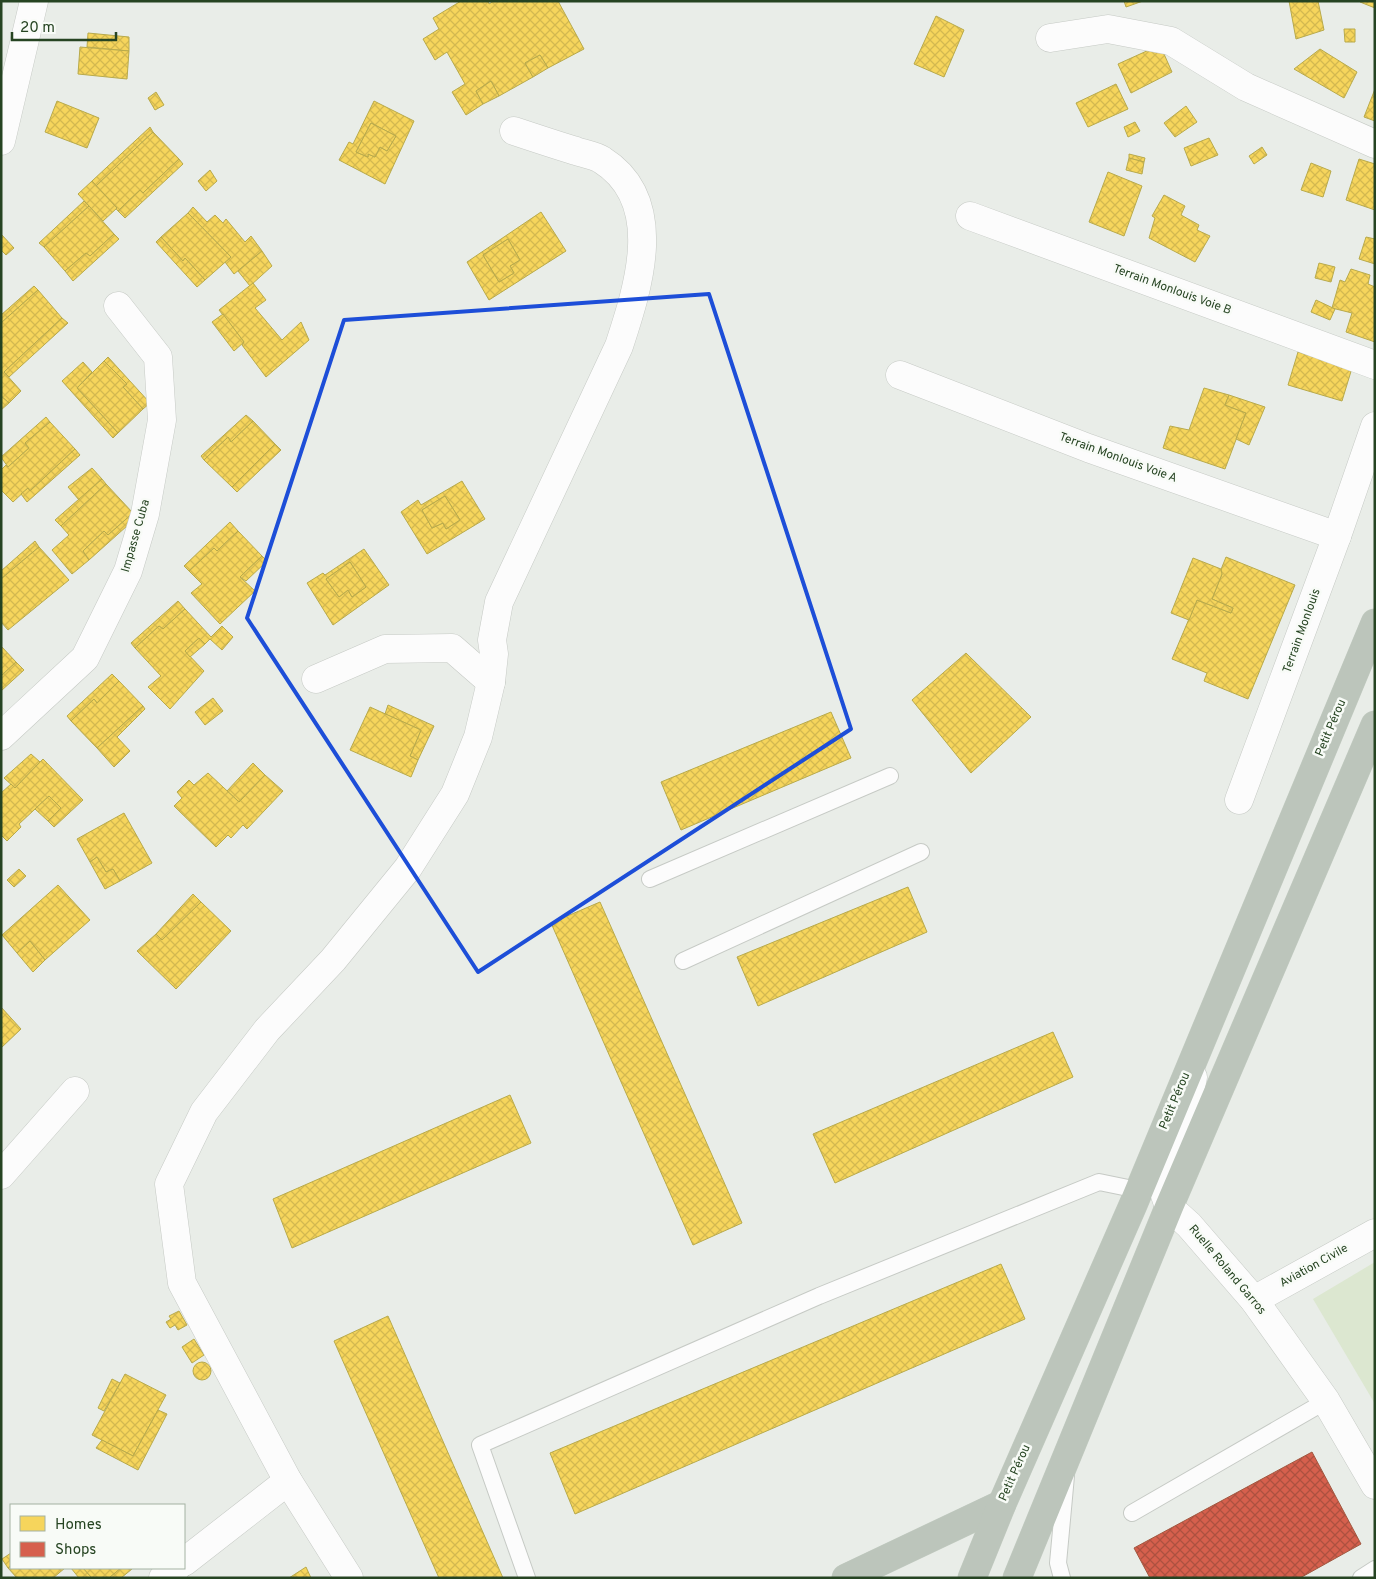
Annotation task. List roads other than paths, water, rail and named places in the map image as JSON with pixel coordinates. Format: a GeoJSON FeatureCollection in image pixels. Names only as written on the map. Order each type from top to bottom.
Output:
{"type":"FeatureCollection","features":[{"type":"Feature","properties":{"kind":"highway","name":"Petit Pérou"},"geometry":{"type":"LineString","coordinates":[[972,1578],[1002,1504],[1138,1190],[1375,623]]}},
{"type":"Feature","properties":{"kind":"highway"},"geometry":{"type":"LineString","coordinates":[[1017,1578],[1169,1207],[1375,725]]}},
{"type":"Feature","properties":{"kind":"highway"},"geometry":{"type":"LineString","coordinates":[[846,1578],[1002,1504]]}},
{"type":"Feature","properties":{"kind":"street"},"geometry":{"type":"LineString","coordinates":[[1,141],[34,1]]}},
{"type":"Feature","properties":{"kind":"street"},"geometry":{"type":"LineString","coordinates":[[1050,38],[1108,29],[1171,41],[1246,87],[1375,144]]}},
{"type":"Feature","properties":{"kind":"street"},"geometry":{"type":"LineString","coordinates":[[349,1578],[288,1481],[182,1283],[169,1184],[204,1112],[267,1030],[333,960],[413,860],[455,794],[478,737],[490,682],[494,654],[492,640],[499,602],[618,346],[632,305],[638,277],[643,227],[638,204],[629,186],[601,159],[514,131]]}},
{"type":"Feature","properties":{"kind":"street","name":"Terrain Monlouis Voie B"},"geometry":{"type":"LineString","coordinates":[[970,216],[1375,365]]}},
{"type":"Feature","properties":{"kind":"street","name":"Impasse Cuba"},"geometry":{"type":"LineString","coordinates":[[1,736],[85,658],[128,571],[145,514],[162,420],[158,357],[118,306]]}},
{"type":"Feature","properties":{"kind":"street","name":"Terrain Monlouis Voie A"},"geometry":{"type":"LineString","coordinates":[[900,375],[1088,448],[1337,536]]}},
{"type":"Feature","properties":{"kind":"street","name":"Terrain Monlouis"},"geometry":{"type":"LineString","coordinates":[[1239,800],[1337,536],[1368,466],[1375,426]]}},
{"type":"Feature","properties":{"kind":"street"},"geometry":{"type":"LineString","coordinates":[[316,678],[385,649],[452,648],[490,682]]}},
{"type":"Feature","properties":{"kind":"street","name":"Ruelle Roland Garros"},"geometry":{"type":"LineString","coordinates":[[1201,1040],[1184,1124],[1161,1183],[1169,1207],[1189,1225],[1254,1300],[1326,1401],[1375,1484]]}},
{"type":"Feature","properties":{"kind":"street"},"geometry":{"type":"LineString","coordinates":[[1,1175],[75,1091]]}},
{"type":"Feature","properties":{"kind":"street","name":"Aviation Civile"},"geometry":{"type":"LineString","coordinates":[[1254,1300],[1375,1233]]}},
{"type":"Feature","properties":{"kind":"street"},"geometry":{"type":"LineString","coordinates":[[185,1561],[288,1481]]}},
{"type":"Feature","properties":{"kind":"street"},"geometry":{"type":"LineString","coordinates":[[163,1578],[175,1569]]}},
{"type":"Feature","properties":{"kind":"lane"},"geometry":{"type":"LineString","coordinates":[[650,879],[890,776]]}},
{"type":"Feature","properties":{"kind":"lane"},"geometry":{"type":"LineString","coordinates":[[683,961],[921,852]]}},
{"type":"Feature","properties":{"kind":"lane"},"geometry":{"type":"LineString","coordinates":[[527,1578],[480,1445],[819,1296],[1099,1182],[1138,1190]]}},
{"type":"Feature","properties":{"kind":"lane"},"geometry":{"type":"LineString","coordinates":[[1132,1514],[1326,1401]]}},
{"type":"Feature","properties":{"kind":"lane"},"geometry":{"type":"LineString","coordinates":[[1062,1578],[1058,1562],[1066,1488],[1066,1458]]}},
{"type":"Feature","properties":{"kind":"lane"},"geometry":{"type":"LineString","coordinates":[[1361,1578],[1375,1570]]}}]}
